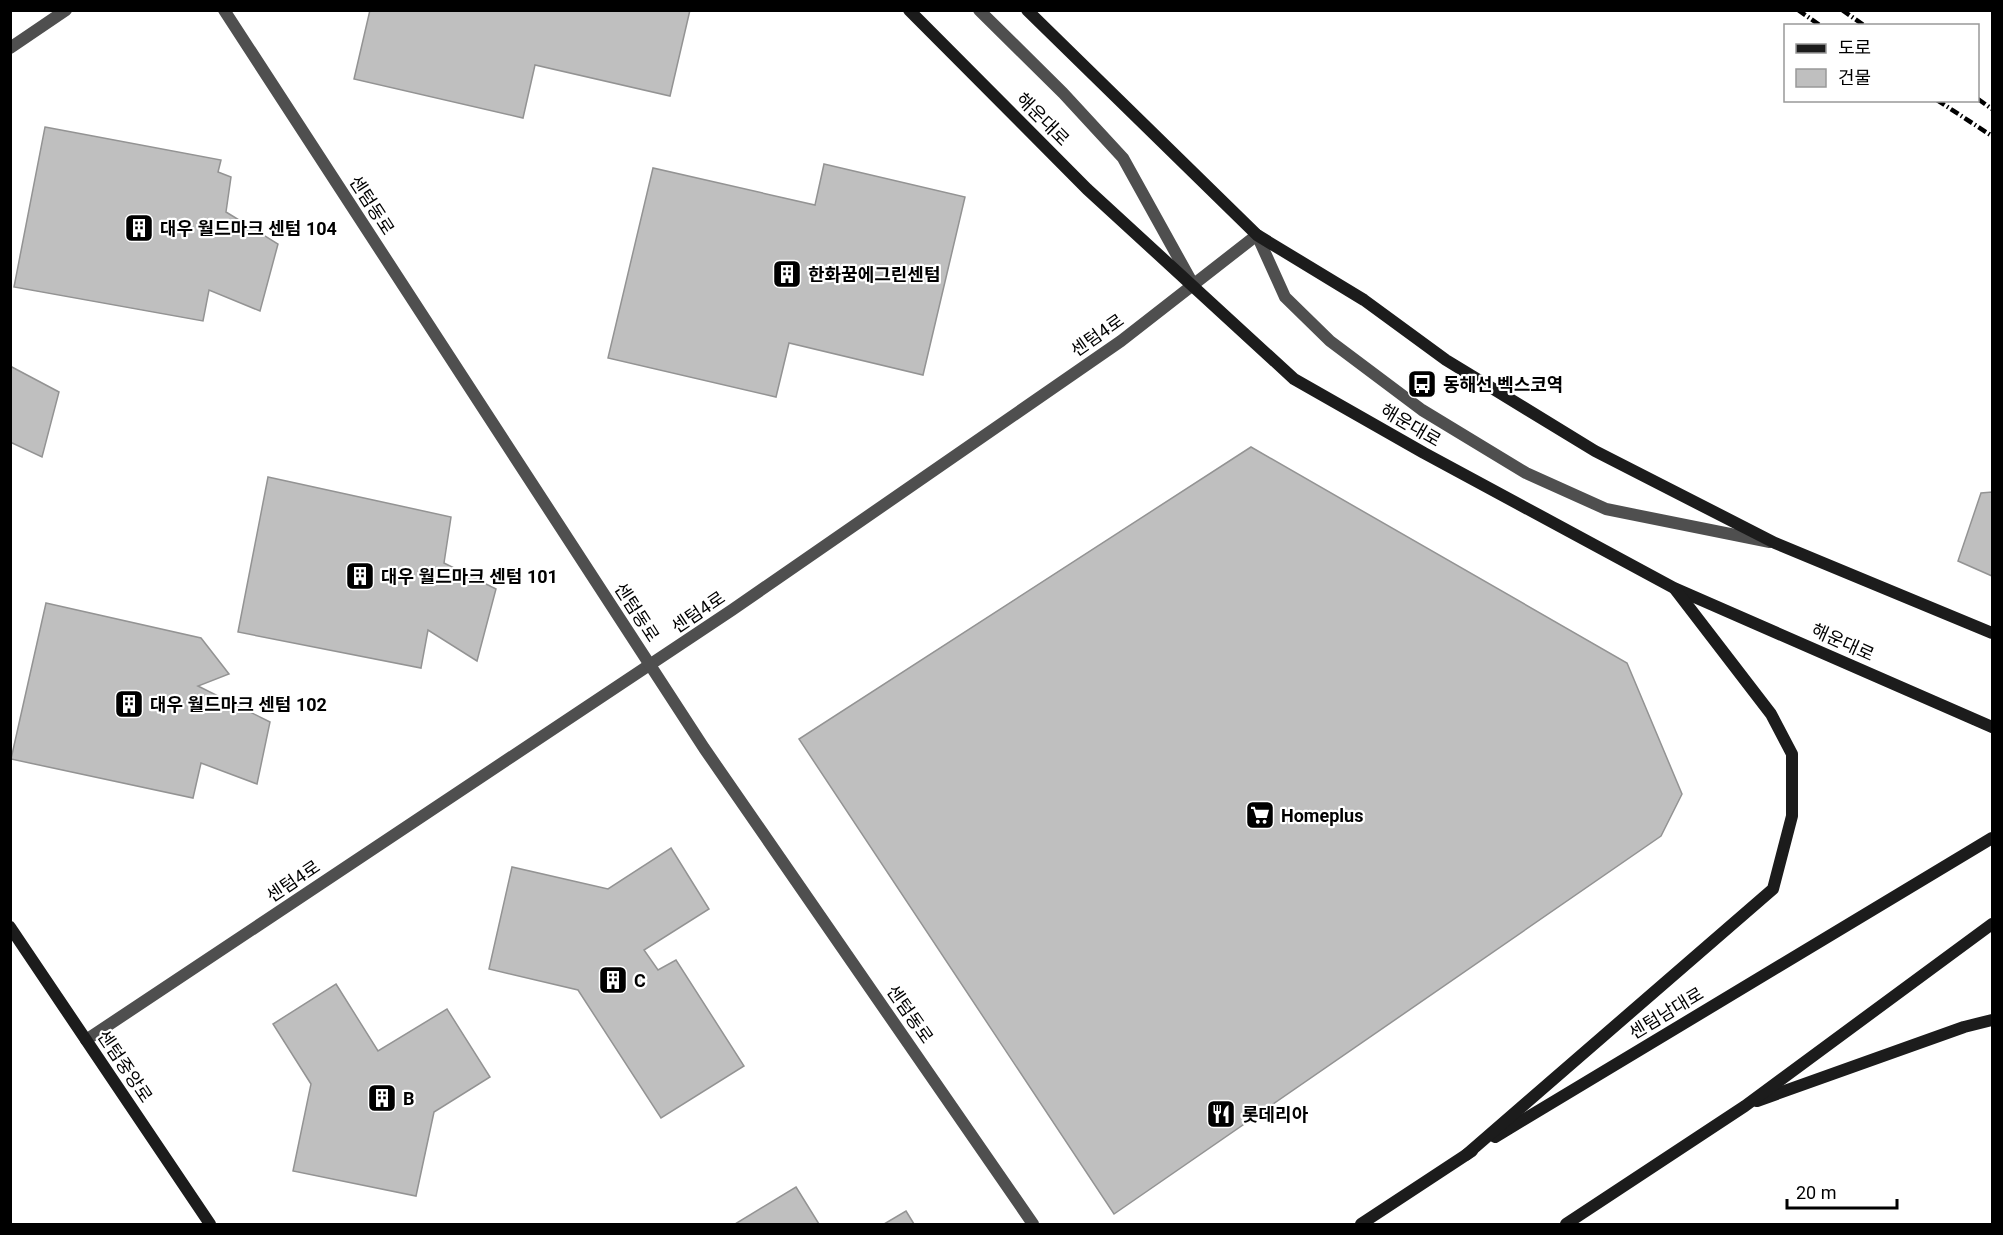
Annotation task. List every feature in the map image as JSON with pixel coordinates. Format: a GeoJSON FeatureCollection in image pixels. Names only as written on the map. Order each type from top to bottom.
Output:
{"type":"FeatureCollection","features":[{"type":"Feature","properties":{"kind":"main road","name":"해운대로"},"geometry":{"type":"LineString","coordinates":[[909,10],[1087,189],[1294,379],[1424,453],[1674,588],[1992,727]]}},
{"type":"Feature","properties":{"kind":"main road"},"geometry":{"type":"LineString","coordinates":[[1027,10],[1257,235],[1364,300],[1446,360],[1595,451],[1774,543],[1992,633]]}},
{"type":"Feature","properties":{"kind":"main road"},"geometry":{"type":"LineString","coordinates":[[1466,1155],[1773,889],[1792,816],[1792,754],[1771,714],[1674,588]]}},
{"type":"Feature","properties":{"kind":"main road","name":"센텀남대로"},"geometry":{"type":"LineString","coordinates":[[1361,1224],[1466,1155],[1992,838]]}},
{"type":"Feature","properties":{"kind":"main road"},"geometry":{"type":"LineString","coordinates":[[1566,1224],[1745,1106],[1992,924]]}},
{"type":"Feature","properties":{"kind":"main road","name":"센텀중앙로"},"geometry":{"type":"LineString","coordinates":[[13,935],[210,1224]]}},
{"type":"Feature","properties":{"kind":"main road"},"geometry":{"type":"LineString","coordinates":[[1745,1106],[1964,1027],[1992,1020]]}},
{"type":"Feature","properties":{"kind":"street"},"geometry":{"type":"LineString","coordinates":[[10,48],[66,10]]}},
{"type":"Feature","properties":{"kind":"street","name":"센텀동로"},"geometry":{"type":"LineString","coordinates":[[224,10],[704,748],[1033,1224]]}},
{"type":"Feature","properties":{"kind":"street"},"geometry":{"type":"LineString","coordinates":[[979,10],[1063,93],[1123,158],[1194,286]]}},
{"type":"Feature","properties":{"kind":"street"},"geometry":{"type":"LineString","coordinates":[[1257,235],[1285,297],[1330,341],[1422,410],[1526,473],[1606,509],[1774,543]]}},
{"type":"Feature","properties":{"kind":"street","name":"센텀4로"},"geometry":{"type":"LineString","coordinates":[[86,1040],[650,665],[1101,354],[1194,286],[1257,235]]}},
{"type":"Feature","properties":{"kind":"building"},"geometry":{"type":"Polygon","coordinates":[[[370,10],[690,10],[670,96],[535,65],[523,118],[354,79],[370,10]]]}},
{"type":"Feature","properties":{"kind":"building","name":"대우 월드마크 센텀 104"},"geometry":{"type":"Polygon","coordinates":[[[45,127],[221,160],[218,172],[231,177],[226,212],[278,244],[260,311],[209,290],[203,321],[14,287],[45,127]]]}},
{"type":"Feature","properties":{"kind":"building","name":"한화꿈에그린센텀"},"geometry":{"type":"Polygon","coordinates":[[[824,164],[965,197],[923,375],[789,343],[776,397],[608,358],[653,168],[815,205],[824,164]]]}},
{"type":"Feature","properties":{"kind":"building"},"geometry":{"type":"Polygon","coordinates":[[[10,366],[59,392],[42,457],[10,442],[10,366]]]}},
{"type":"Feature","properties":{"kind":"building","name":"Homeplus"},"geometry":{"type":"Polygon","coordinates":[[[1251,447],[1627,663],[1682,794],[1661,836],[1114,1214],[799,739],[1251,447]]]}},
{"type":"Feature","properties":{"kind":"building","name":"대우 월드마크 센텀 101"},"geometry":{"type":"Polygon","coordinates":[[[268,477],[451,517],[444,563],[496,589],[477,661],[428,630],[421,668],[238,632],[268,477]]]}},
{"type":"Feature","properties":{"kind":"building"},"geometry":{"type":"Polygon","coordinates":[[[1992,492],[1992,576],[1958,561],[1981,493],[1992,492]]]}},
{"type":"Feature","properties":{"kind":"building","name":"대우 월드마크 센텀 102"},"geometry":{"type":"Polygon","coordinates":[[[46,603],[201,638],[229,674],[198,686],[270,722],[257,784],[201,763],[193,798],[11,759],[46,603]]]}},
{"type":"Feature","properties":{"kind":"building","name":"C"},"geometry":{"type":"Polygon","coordinates":[[[671,848],[709,909],[644,950],[658,970],[676,960],[744,1066],[661,1118],[578,990],[489,969],[512,867],[608,889],[671,848]]]}},
{"type":"Feature","properties":{"kind":"building","name":"B"},"geometry":{"type":"Polygon","coordinates":[[[336,984],[378,1051],[447,1009],[490,1077],[434,1112],[416,1196],[293,1171],[311,1084],[273,1024],[336,984]]]}},
{"type":"Feature","properties":{"kind":"building"},"geometry":{"type":"Polygon","coordinates":[[[796,1187],[819,1224],[735,1224],[796,1187]]]}},
{"type":"Feature","properties":{"kind":"building"},"geometry":{"type":"Polygon","coordinates":[[[906,1211],[914,1224],[884,1224],[906,1211]]]}},
{"type":"Feature","properties":{"kind":"railway"},"geometry":{"type":"LineString","coordinates":[[1798,10],[1818,24]]}},
{"type":"Feature","properties":{"kind":"railway"},"geometry":{"type":"LineString","coordinates":[[1842,10],[1862,24]]}},
{"type":"Feature","properties":{"kind":"railway"},"geometry":{"type":"LineString","coordinates":[[1979,100],[1992,109]]}},
{"type":"Feature","properties":{"kind":"railway"},"geometry":{"type":"LineString","coordinates":[[1940,102],[1992,136]]}},
{"type":"Feature","properties":{"kind":"place","name":"대우 월드마크 센텀 104"},"geometry":{"type":"Point","coordinates":[139,228]}},
{"type":"Feature","properties":{"kind":"place","name":"한화꿈에그린센텀"},"geometry":{"type":"Point","coordinates":[787,274]}},
{"type":"Feature","properties":{"kind":"place","name":"동해선 벡스코역"},"geometry":{"type":"Point","coordinates":[1422,384]}},
{"type":"Feature","properties":{"kind":"place","name":"대우 월드마크 센텀 101"},"geometry":{"type":"Point","coordinates":[360,576]}},
{"type":"Feature","properties":{"kind":"place","name":"대우 월드마크 센텀 102"},"geometry":{"type":"Point","coordinates":[129,704]}},
{"type":"Feature","properties":{"kind":"place","name":"Homeplus"},"geometry":{"type":"Point","coordinates":[1260,815]}},
{"type":"Feature","properties":{"kind":"place","name":"C"},"geometry":{"type":"Point","coordinates":[613,980]}},
{"type":"Feature","properties":{"kind":"place","name":"B"},"geometry":{"type":"Point","coordinates":[382,1098]}},
{"type":"Feature","properties":{"kind":"place","name":"롯데리아"},"geometry":{"type":"Point","coordinates":[1221,1114]}}]}
